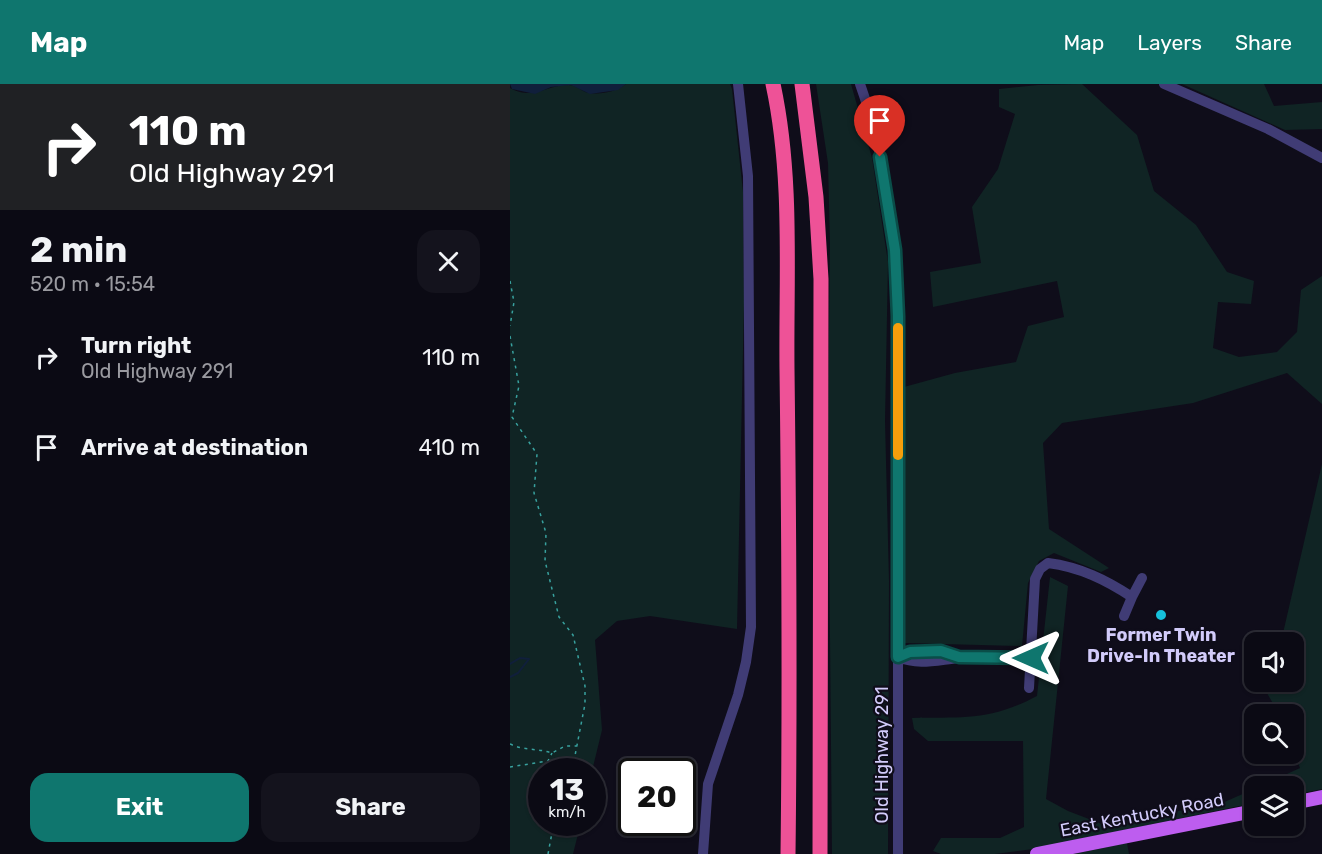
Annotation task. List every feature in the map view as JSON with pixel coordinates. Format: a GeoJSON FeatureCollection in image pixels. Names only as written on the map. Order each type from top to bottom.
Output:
{"type":"FeatureCollection","features":[{"type":"Feature","properties":{"kind":"highway"},"geometry":{"type":"LineString","coordinates":[[773,84],[780,118],[786,201],[791,623],[788,854]]}},
{"type":"Feature","properties":{"kind":"highway"},"geometry":{"type":"LineString","coordinates":[[802,84],[816,197],[821,279],[822,850]]}},
{"type":"Feature","properties":{"kind":"highway"},"geometry":{"type":"LineString","coordinates":[[789,822],[796,854]]}},
{"type":"Feature","properties":{"kind":"main road"},"geometry":{"type":"LineString","coordinates":[[1304,801],[1322,797]]}},
{"type":"Feature","properties":{"kind":"main road","name":"East Kentucky Road"},"geometry":{"type":"LineString","coordinates":[[1037,854],[1244,813]]}},
{"type":"Feature","properties":{"kind":"street"},"geometry":{"type":"LineString","coordinates":[[703,854],[708,784],[738,695],[751,627],[748,176],[738,84]]}},
{"type":"Feature","properties":{"kind":"street","name":"Old Highway 291"},"geometry":{"type":"LineString","coordinates":[[860,84],[885,178],[895,250],[898,316],[898,854]]}},
{"type":"Feature","properties":{"kind":"street"},"geometry":{"type":"LineString","coordinates":[[1164,84],[1268,129],[1322,158]]}},
{"type":"Feature","properties":{"kind":"street"},"geometry":{"type":"LineString","coordinates":[[1029,688],[1035,579],[1040,569],[1048,563],[1103,578],[1132,597]]}},
{"type":"Feature","properties":{"kind":"street"},"geometry":{"type":"LineString","coordinates":[[1124,616],[1142,578]]}},
{"type":"Feature","properties":{"kind":"street"},"geometry":{"type":"LineString","coordinates":[[898,657],[909,662],[942,662],[959,657],[1031,658]]}},
{"type":"Feature","properties":{"kind":"path"},"geometry":{"type":"LineString","coordinates":[[510,281],[514,302],[510,326]]}},
{"type":"Feature","properties":{"kind":"path"},"geometry":{"type":"LineString","coordinates":[[510,336],[519,386],[513,401],[512,417],[532,444],[538,458],[534,493],[546,533],[545,561],[559,617],[573,635],[585,686],[585,704],[575,758]]}},
{"type":"Feature","properties":{"kind":"path"},"geometry":{"type":"LineString","coordinates":[[510,744],[525,751],[542,749],[552,753]]}},
{"type":"Feature","properties":{"kind":"path"},"geometry":{"type":"LineString","coordinates":[[510,767],[548,761],[552,753],[565,746],[577,746]]}},
{"type":"Feature","properties":{"kind":"path"},"geometry":{"type":"LineString","coordinates":[[548,854],[551,836]]}},
{"type":"Feature","properties":{"kind":"green space"},"geometry":{"type":"Polygon","coordinates":[[[626,84],[730,84],[732,89],[743,192],[744,303],[737,629],[650,616],[617,621],[595,640],[602,730],[595,758],[528,758],[528,836],[578,836],[573,854],[510,854],[510,88],[518,92],[533,93],[569,85],[587,93],[604,93],[626,84]]]}},
{"type":"Feature","properties":{"kind":"green space"},"geometry":{"type":"Polygon","coordinates":[[[816,84],[851,84],[872,158],[888,262],[885,421],[889,581],[888,854],[832,854],[828,420],[830,243],[828,163],[816,84]]]}},
{"type":"Feature","properties":{"kind":"green space"},"geometry":{"type":"Polygon","coordinates":[[[1082,84],[1137,135],[1154,191],[1196,225],[1227,272],[1254,281],[1251,304],[1218,302],[1213,348],[1239,357],[1277,352],[1297,332],[1301,290],[1322,276],[1322,404],[1287,373],[1193,403],[1062,423],[1043,443],[1049,529],[1109,568],[1101,572],[1054,553],[1039,561],[1028,583],[1022,646],[904,643],[904,387],[955,373],[1016,362],[1028,326],[1064,317],[1057,281],[933,307],[930,272],[981,263],[972,207],[998,169],[1015,114],[999,107],[999,89],[1082,84]]]}},
{"type":"Feature","properties":{"kind":"green space"},"geometry":{"type":"Polygon","coordinates":[[[1182,84],[1264,84],[1274,106],[1322,102],[1322,129],[1285,130],[1182,84]]]}},
{"type":"Feature","properties":{"kind":"green space"},"geometry":{"type":"Polygon","coordinates":[[[1322,464],[1322,789],[1304,793],[1304,776],[1283,776],[1300,768],[1299,764],[1304,764],[1304,704],[1273,704],[1266,692],[1304,692],[1304,632],[1283,632],[1322,464]]]}},
{"type":"Feature","properties":{"kind":"green space"},"geometry":{"type":"Polygon","coordinates":[[[1050,577],[1068,586],[1046,799],[1068,811],[1102,824],[1220,804],[1244,793],[1244,805],[1033,849],[995,854],[941,854],[933,851],[941,838],[1000,838],[1024,827],[1023,741],[928,741],[914,729],[912,718],[990,714],[1037,696],[1050,577]]]}},
{"type":"Feature","properties":{"kind":"green space"},"geometry":{"type":"Polygon","coordinates":[[[1127,843],[1129,854],[1074,854],[1127,843]]]}},
{"type":"Feature","properties":{"kind":"water"},"geometry":{"type":"Polygon","coordinates":[[[510,84],[626,84],[618,90],[590,94],[571,85],[551,87],[535,94],[512,89],[510,84]]]}},
{"type":"Feature","properties":{"kind":"waterway"},"geometry":{"type":"LineString","coordinates":[[510,664],[520,658],[529,659],[518,673],[510,677]]}},
{"type":"Feature","properties":{"kind":"slow traffic"},"geometry":{"type":"LineString","coordinates":[[898,328],[898,455]]}},
{"type":"Feature","properties":{"kind":"place","name":"Former Twin Drive-In Theater"},"geometry":{"type":"Point","coordinates":[1161,615]}},
{"type":"Feature","properties":{"kind":"route"},"geometry":{"type":"LineString","coordinates":[[880,157],[895,250],[898,316],[898,657],[910,652],[941,651],[959,657],[1031,658]]}}]}
